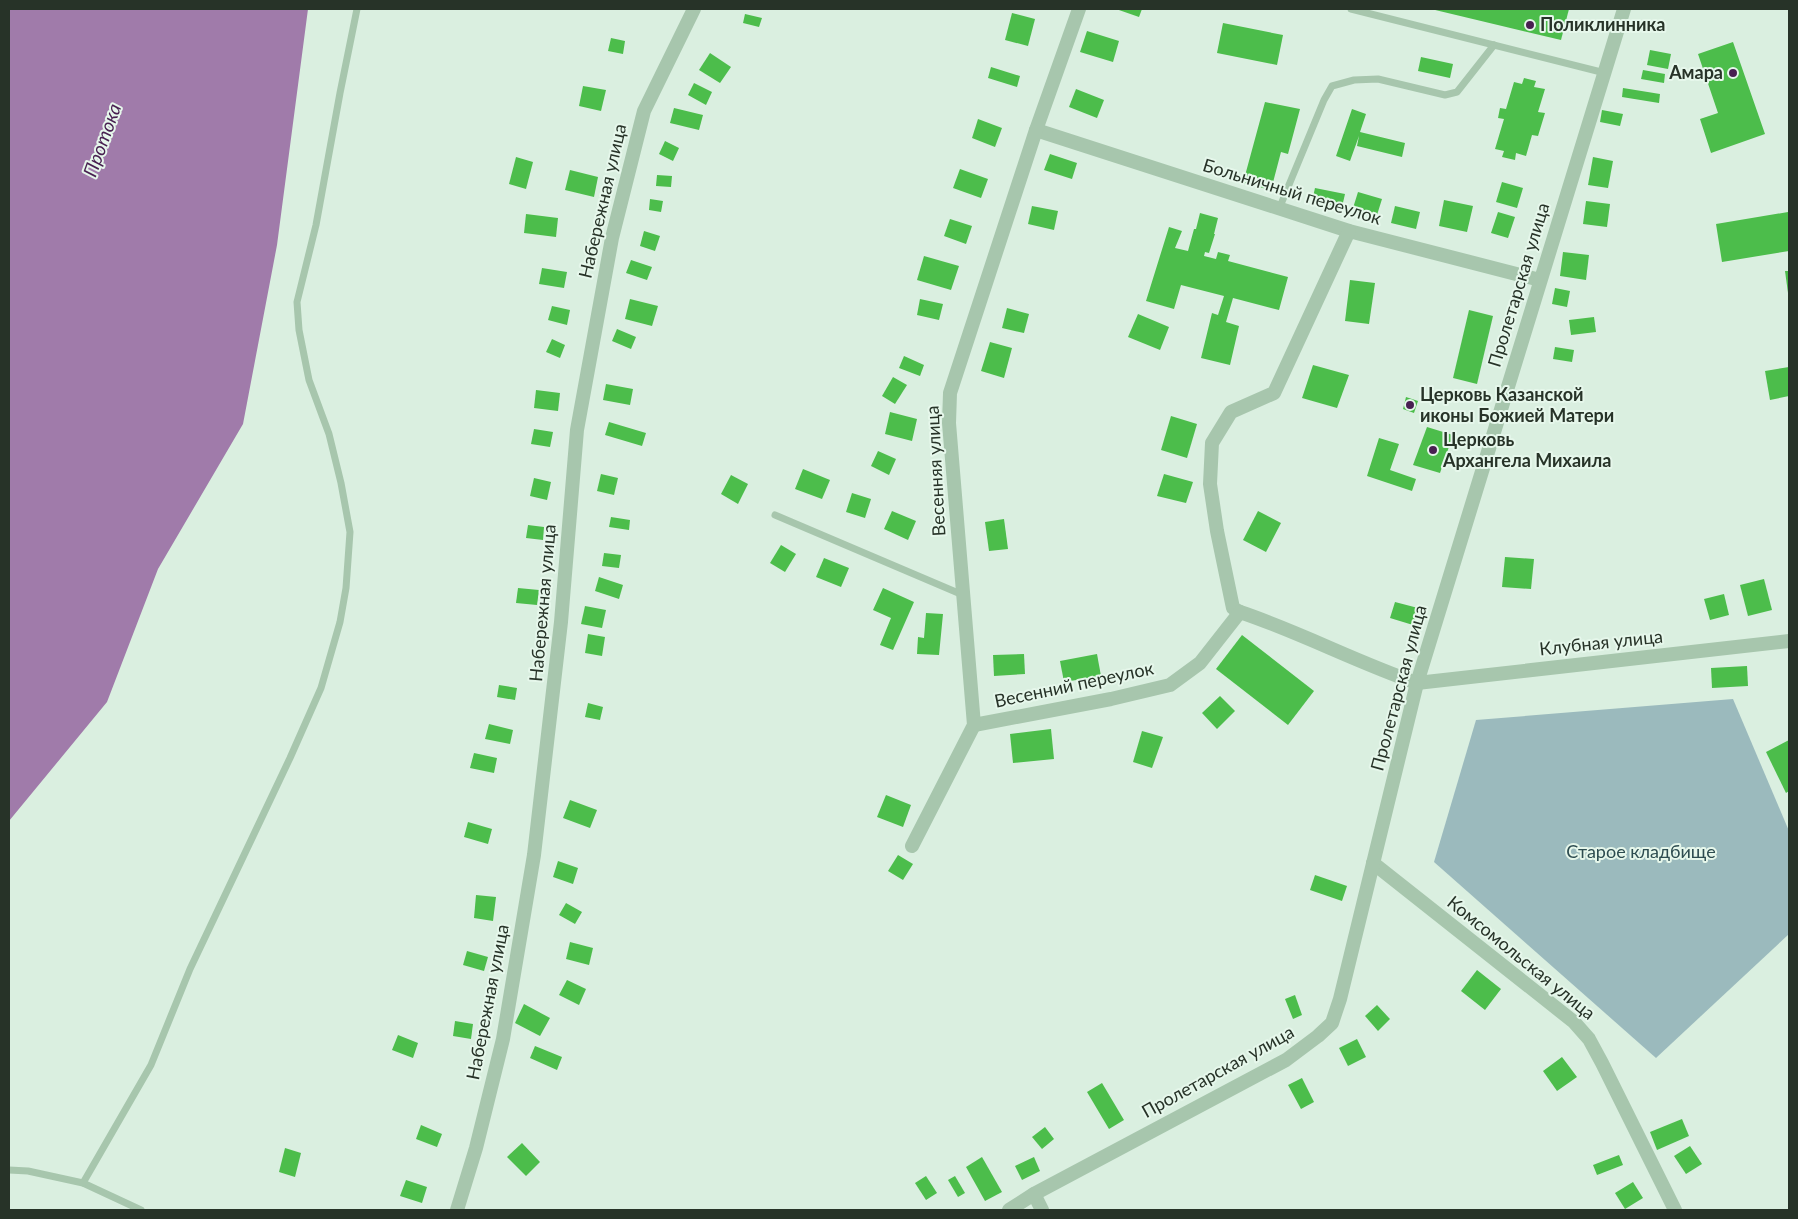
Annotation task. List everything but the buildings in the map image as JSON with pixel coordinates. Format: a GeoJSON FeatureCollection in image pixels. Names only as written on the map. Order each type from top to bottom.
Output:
{"type":"FeatureCollection","features":[{"type":"Feature","properties":{"kind":"street","name":"Набережная улица"},"geometry":{"type":"LineString","coordinates":[[457,1210],[476,1148],[503,1039],[534,855],[561,622],[577,430],[612,238],[644,111],[694,9]]}},
{"type":"Feature","properties":{"kind":"street","name":"Весенняя улица"},"geometry":{"type":"LineString","coordinates":[[974,725],[949,422],[950,393],[1036,130],[1079,9]]}},
{"type":"Feature","properties":{"kind":"street","name":"Пролетарская улица"},"geometry":{"type":"LineString","coordinates":[[1009,1210],[1034,1194],[1286,1060],[1332,1023],[1340,999],[1417,683],[1624,9]]}},
{"type":"Feature","properties":{"kind":"street","name":"Больничный переулок"},"geometry":{"type":"LineString","coordinates":[[1036,130],[1349,231],[1540,280]]}},
{"type":"Feature","properties":{"kind":"street"},"geometry":{"type":"LineString","coordinates":[[1349,231],[1274,393],[1231,412],[1212,443],[1210,484],[1217,531],[1233,608],[1282,626],[1375,668],[1417,683]]}},
{"type":"Feature","properties":{"kind":"street","name":"Весенний переулок"},"geometry":{"type":"LineString","coordinates":[[974,725],[1111,699],[1170,685],[1200,663],[1240,612]]}},
{"type":"Feature","properties":{"kind":"street","name":"Клубная улица"},"geometry":{"type":"LineString","coordinates":[[1417,683],[1789,641]]}},
{"type":"Feature","properties":{"kind":"street"},"geometry":{"type":"LineString","coordinates":[[912,846],[974,725]]}},
{"type":"Feature","properties":{"kind":"street","name":"Комсомольская улица"},"geometry":{"type":"LineString","coordinates":[[1373,863],[1574,1022],[1589,1039],[1675,1210]]}},
{"type":"Feature","properties":{"kind":"street"},"geometry":{"type":"LineString","coordinates":[[1034,1194],[1042,1210]]}},
{"type":"Feature","properties":{"kind":"lane"},"geometry":{"type":"LineString","coordinates":[[83,1183],[150,1065],[190,969],[321,688],[340,622],[346,588],[350,532],[341,482],[329,434],[309,380],[299,330],[297,302],[316,225],[357,9]]}},
{"type":"Feature","properties":{"kind":"lane"},"geometry":{"type":"LineString","coordinates":[[1351,9],[1605,73]]}},
{"type":"Feature","properties":{"kind":"lane"},"geometry":{"type":"LineString","coordinates":[[1279,209],[1324,100],[1332,86],[1354,80],[1378,79],[1445,95],[1457,92],[1494,45]]}},
{"type":"Feature","properties":{"kind":"lane"},"geometry":{"type":"LineString","coordinates":[[775,515],[964,595]]}},
{"type":"Feature","properties":{"kind":"lane"},"geometry":{"type":"LineString","coordinates":[[9,1170],[28,1171],[83,1183],[142,1210]]}},
{"type":"Feature","properties":{"kind":"green space","name":"Старое кладбище"},"geometry":{"type":"Polygon","coordinates":[[[1733,699],[1789,831],[1789,934],[1656,1058],[1434,862],[1476,720],[1733,699]]]}},
{"type":"Feature","properties":{"kind":"water","name":"Протока"},"geometry":{"type":"Polygon","coordinates":[[[9,9],[308,9],[277,245],[243,424],[158,569],[107,702],[9,821],[9,9]]]}},
{"type":"Feature","properties":{"kind":"place","name":"Поликлинника"},"geometry":{"type":"Point","coordinates":[1530,25]}},
{"type":"Feature","properties":{"kind":"place","name":"Амара"},"geometry":{"type":"Point","coordinates":[1733,73]}},
{"type":"Feature","properties":{"kind":"place","name":"Церковь Казанской иконы Божией Матери"},"geometry":{"type":"Point","coordinates":[1410,405]}},
{"type":"Feature","properties":{"kind":"place","name":"Церковь Архангела Михаила"},"geometry":{"type":"Point","coordinates":[1433,450]}}]}
